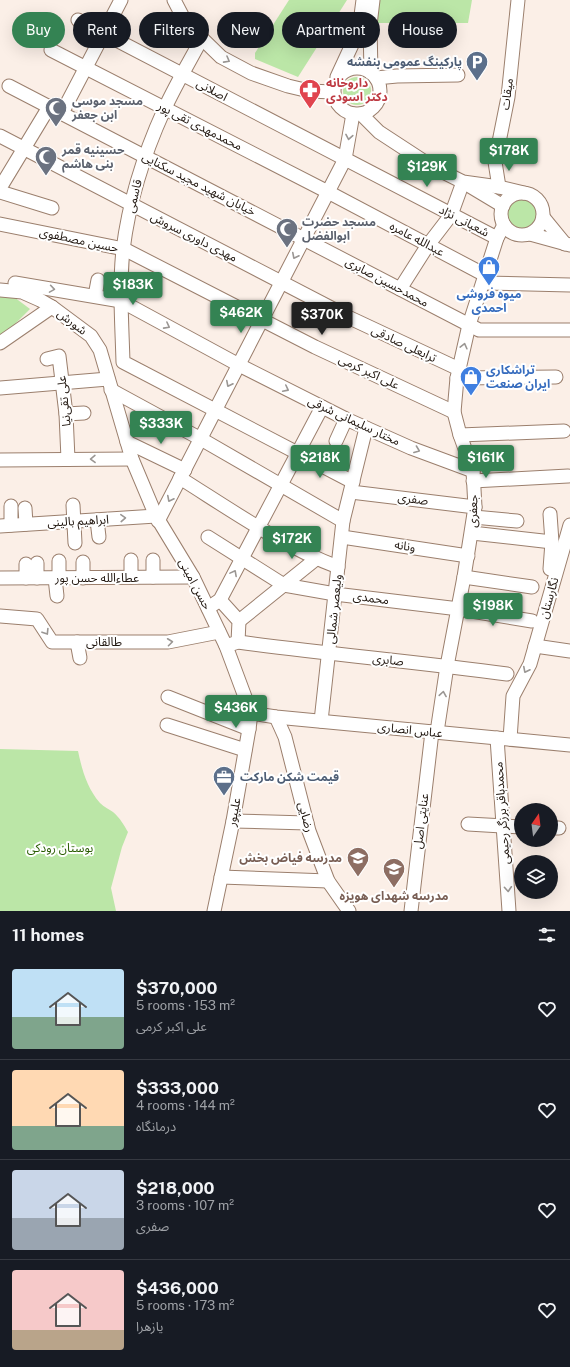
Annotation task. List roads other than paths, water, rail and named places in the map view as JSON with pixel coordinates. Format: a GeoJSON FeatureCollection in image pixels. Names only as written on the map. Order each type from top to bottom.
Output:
{"type":"FeatureCollection","features":[{"type":"Feature","properties":{"kind":"street"},"geometry":{"type":"LineString","coordinates":[[115,12],[122,0]]}},
{"type":"Feature","properties":{"kind":"street"},"geometry":{"type":"LineString","coordinates":[[174,0],[186,23],[221,57],[251,73],[309,92],[334,88]]}},
{"type":"Feature","properties":{"kind":"street"},"geometry":{"type":"LineString","coordinates":[[363,0],[360,23],[356,36],[334,88],[337,104],[341,109],[357,114],[379,132],[431,166],[463,182],[503,206]]}},
{"type":"Feature","properties":{"kind":"street"},"geometry":{"type":"LineString","coordinates":[[373,0],[370,25],[373,76]]}},
{"type":"Feature","properties":{"kind":"street","name":"میقات"},"geometry":{"type":"LineString","coordinates":[[499,187],[495,162],[508,97],[518,0]]}},
{"type":"Feature","properties":{"kind":"street","name":"اصلانی"},"geometry":{"type":"LineString","coordinates":[[131,47],[345,159]]}},
{"type":"Feature","properties":{"kind":"street"},"geometry":{"type":"LineString","coordinates":[[62,113],[96,48]]}},
{"type":"Feature","properties":{"kind":"street","name":"قاسمی"},"geometry":{"type":"LineString","coordinates":[[197,48],[165,108],[145,156],[131,204],[124,249],[121,301],[123,362],[216,410]]}},
{"type":"Feature","properties":{"kind":"street","name":"محمدمهدی تقی پور"},"geometry":{"type":"LineString","coordinates":[[51,50],[328,192]]}},
{"type":"Feature","properties":{"kind":"street"},"geometry":{"type":"LineString","coordinates":[[334,88],[342,73],[353,68],[366,70],[373,76],[380,90],[379,97],[373,108],[357,114]]}},
{"type":"Feature","properties":{"kind":"street"},"geometry":{"type":"LineString","coordinates":[[373,76],[458,75]]}},
{"type":"Feature","properties":{"kind":"street","name":"خیابان شهید مجید سکنایی"},"geometry":{"type":"LineString","coordinates":[[8,86],[304,239]]}},
{"type":"Feature","properties":{"kind":"street"},"geometry":{"type":"LineString","coordinates":[[0,188],[50,107]]}},
{"type":"Feature","properties":{"kind":"street"},"geometry":{"type":"LineString","coordinates":[[157,519],[201,439],[345,159],[357,114]]}},
{"type":"Feature","properties":{"kind":"street","name":"مهدی داوری سروش"},"geometry":{"type":"LineString","coordinates":[[0,136],[282,282]]}},
{"type":"Feature","properties":{"kind":"street","name":"شعبانی نژاد"},"geometry":{"type":"LineString","coordinates":[[345,159],[497,238]]}},
{"type":"Feature","properties":{"kind":"street"},"geometry":{"type":"LineString","coordinates":[[479,184],[495,162]]}},
{"type":"Feature","properties":{"kind":"street"},"geometry":{"type":"LineString","coordinates":[[463,182],[499,187],[524,193],[536,199],[541,204],[543,217],[541,224],[530,234]]}},
{"type":"Feature","properties":{"kind":"street"},"geometry":{"type":"LineString","coordinates":[[400,289],[428,245],[451,215],[463,182]]}},
{"type":"Feature","properties":{"kind":"street"},"geometry":{"type":"LineString","coordinates":[[0,192],[52,208]]}},
{"type":"Feature","properties":{"kind":"street","name":"عبدالله عامره"},"geometry":{"type":"LineString","coordinates":[[328,192],[428,245],[484,279]]}},
{"type":"Feature","properties":{"kind":"street"},"geometry":{"type":"LineString","coordinates":[[524,193],[511,196],[503,206],[501,213],[502,219],[504,225],[509,231],[516,234],[530,234],[568,245]]}},
{"type":"Feature","properties":{"kind":"street"},"geometry":{"type":"LineString","coordinates":[[543,217],[568,245]]}},
{"type":"Feature","properties":{"kind":"street","name":"حسین مصطفوی"},"geometry":{"type":"LineString","coordinates":[[0,224],[124,249],[262,320]]}},
{"type":"Feature","properties":{"kind":"street","name":"جعفری"},"geometry":{"type":"LineString","coordinates":[[435,732],[459,609],[475,512],[473,476],[454,412],[458,373],[469,325],[497,238],[504,225]]}},
{"type":"Feature","properties":{"kind":"street","name":"محمدحسین صابری"},"geometry":{"type":"LineString","coordinates":[[304,239],[479,330],[570,330]]}},
{"type":"Feature","properties":{"kind":"street"},"geometry":{"type":"LineString","coordinates":[[484,279],[570,284]]}},
{"type":"Feature","properties":{"kind":"street"},"geometry":{"type":"LineString","coordinates":[[95,296],[98,280]]}},
{"type":"Feature","properties":{"kind":"street","name":"مختار سلیمانی شرقی"},"geometry":{"type":"LineString","coordinates":[[0,281],[121,301],[239,365],[346,419],[473,476]]}},
{"type":"Feature","properties":{"kind":"street"},"geometry":{"type":"LineString","coordinates":[[282,282],[335,310]]}},
{"type":"Feature","properties":{"kind":"street","name":"شورش"},"geometry":{"type":"LineString","coordinates":[[0,290],[22,292],[31,295],[52,307],[91,336],[100,350],[110,385]]}},
{"type":"Feature","properties":{"kind":"street"},"geometry":{"type":"LineString","coordinates":[[0,343],[52,307]]}},
{"type":"Feature","properties":{"kind":"street","name":"ترابعلی صادقی"},"geometry":{"type":"LineString","coordinates":[[350,318],[458,373]]}},
{"type":"Feature","properties":{"kind":"street","name":"علی اکبر کرمی"},"geometry":{"type":"LineString","coordinates":[[262,320],[315,347],[454,412]]}},
{"type":"Feature","properties":{"kind":"street","name":"علی تقی‌نیا"},"geometry":{"type":"LineString","coordinates":[[47,359],[59,356],[66,414],[68,459]]}},
{"type":"Feature","properties":{"kind":"street"},"geometry":{"type":"LineString","coordinates":[[458,373],[556,377]]}},
{"type":"Feature","properties":{"kind":"street"},"geometry":{"type":"LineString","coordinates":[[0,388],[62,383],[110,385],[343,522]]}},
{"type":"Feature","properties":{"kind":"street","name":"حسن امینی"},"geometry":{"type":"LineString","coordinates":[[110,385],[132,459],[157,519],[194,577],[219,632],[232,644],[251,713]]}},
{"type":"Feature","properties":{"kind":"street"},"geometry":{"type":"LineString","coordinates":[[208,608],[220,600],[322,407]]}},
{"type":"Feature","properties":{"kind":"street"},"geometry":{"type":"LineString","coordinates":[[216,410],[298,453]]}},
{"type":"Feature","properties":{"kind":"street"},"geometry":{"type":"LineString","coordinates":[[66,414],[84,413]]}},
{"type":"Feature","properties":{"kind":"street"},"geometry":{"type":"LineString","coordinates":[[336,441],[346,419]]}},
{"type":"Feature","properties":{"kind":"street","name":"ولیعصر شمالی"},"geometry":{"type":"LineString","coordinates":[[321,721],[343,522],[366,428]]}},
{"type":"Feature","properties":{"kind":"street"},"geometry":{"type":"LineString","coordinates":[[460,435],[564,431]]}},
{"type":"Feature","properties":{"kind":"street"},"geometry":{"type":"LineString","coordinates":[[127,442],[182,474],[259,527],[316,559],[338,567]]}},
{"type":"Feature","properties":{"kind":"street","name":"صفری"},"geometry":{"type":"LineString","coordinates":[[298,453],[352,487],[475,512]]}},
{"type":"Feature","properties":{"kind":"street"},"geometry":{"type":"LineString","coordinates":[[0,460],[132,459]]}},
{"type":"Feature","properties":{"kind":"street"},"geometry":{"type":"LineString","coordinates":[[473,476],[568,476]]}},
{"type":"Feature","properties":{"kind":"street"},"geometry":{"type":"LineString","coordinates":[[72,505],[75,543]]}},
{"type":"Feature","properties":{"kind":"street"},"geometry":{"type":"LineString","coordinates":[[6,525],[11,506]]}},
{"type":"Feature","properties":{"kind":"street"},"geometry":{"type":"LineString","coordinates":[[25,508],[26,524]]}},
{"type":"Feature","properties":{"kind":"street"},"geometry":{"type":"LineString","coordinates":[[475,512],[517,521]]}},
{"type":"Feature","properties":{"kind":"street"},"geometry":{"type":"LineString","coordinates":[[550,514],[552,542],[550,569]]}},
{"type":"Feature","properties":{"kind":"street","name":"ابراهیم بالینی"},"geometry":{"type":"LineString","coordinates":[[6,525],[97,520],[157,519]]}},
{"type":"Feature","properties":{"kind":"street"},"geometry":{"type":"LineString","coordinates":[[97,520],[99,537]]}},
{"type":"Feature","properties":{"kind":"street","name":"نگارستان"},"geometry":{"type":"LineString","coordinates":[[504,739],[513,696],[530,664],[566,551],[570,525]]}},
{"type":"Feature","properties":{"kind":"street"},"geometry":{"type":"LineString","coordinates":[[472,533],[552,542]]}},
{"type":"Feature","properties":{"kind":"street"},"geometry":{"type":"LineString","coordinates":[[208,537],[284,585]]}},
{"type":"Feature","properties":{"kind":"street","name":"ونانه"},"geometry":{"type":"LineString","coordinates":[[342,537],[468,556]]}},
{"type":"Feature","properties":{"kind":"street"},"geometry":{"type":"LineString","coordinates":[[232,644],[239,621],[316,559]]}},
{"type":"Feature","properties":{"kind":"street"},"geometry":{"type":"LineString","coordinates":[[131,560],[131,577]]}},
{"type":"Feature","properties":{"kind":"street"},"geometry":{"type":"LineString","coordinates":[[153,560],[153,577]]}},
{"type":"Feature","properties":{"kind":"street"},"geometry":{"type":"LineString","coordinates":[[57,596],[59,561]]}},
{"type":"Feature","properties":{"kind":"street"},"geometry":{"type":"LineString","coordinates":[[83,562],[83,578]]}},
{"type":"Feature","properties":{"kind":"street"},"geometry":{"type":"LineString","coordinates":[[31,564],[31,578]]}},
{"type":"Feature","properties":{"kind":"street","name":"عطاءالله حسن پور"},"geometry":{"type":"LineString","coordinates":[[0,578],[194,577]]}},
{"type":"Feature","properties":{"kind":"street"},"geometry":{"type":"LineString","coordinates":[[464,577],[532,587]]}},
{"type":"Feature","properties":{"kind":"street","name":"محمدی"},"geometry":{"type":"LineString","coordinates":[[284,585],[335,594],[459,609],[532,621]]}},
{"type":"Feature","properties":{"kind":"street"},"geometry":{"type":"LineString","coordinates":[[220,600],[239,621]]}},
{"type":"Feature","properties":{"kind":"street","name":"طالقانی"},"geometry":{"type":"LineString","coordinates":[[0,616],[37,619],[52,642],[168,642],[219,632]]}},
{"type":"Feature","properties":{"kind":"street"},"geometry":{"type":"LineString","coordinates":[[77,642],[80,658]]}},
{"type":"Feature","properties":{"kind":"street","name":"صابری"},"geometry":{"type":"LineString","coordinates":[[232,644],[447,666],[507,674]]}},
{"type":"Feature","properties":{"kind":"street"},"geometry":{"type":"LineString","coordinates":[[535,646],[570,651]]}},
{"type":"Feature","properties":{"kind":"street"},"geometry":{"type":"LineString","coordinates":[[168,698],[249,729]]}},
{"type":"Feature","properties":{"kind":"street","name":"عباس انصاری"},"geometry":{"type":"LineString","coordinates":[[251,713],[276,717],[570,745]]}},
{"type":"Feature","properties":{"kind":"street","name":"علیپور"},"geometry":{"type":"LineString","coordinates":[[214,911],[233,821],[251,713]]}},
{"type":"Feature","properties":{"kind":"street","name":"رضایی"},"geometry":{"type":"LineString","coordinates":[[276,717],[286,737],[307,823],[328,881],[349,911]]}},
{"type":"Feature","properties":{"kind":"street"},"geometry":{"type":"LineString","coordinates":[[168,725],[245,750]]}},
{"type":"Feature","properties":{"kind":"street","name":"عنایتی اصل"},"geometry":{"type":"LineString","coordinates":[[411,911],[435,732]]}},
{"type":"Feature","properties":{"kind":"street","name":"محمدباقر برزگر رحیمی"},"geometry":{"type":"LineString","coordinates":[[504,739],[504,826],[509,911]]}},
{"type":"Feature","properties":{"kind":"street"},"geometry":{"type":"LineString","coordinates":[[233,821],[307,823]]}},
{"type":"Feature","properties":{"kind":"street"},"geometry":{"type":"LineString","coordinates":[[468,824],[514,827]]}},
{"type":"Feature","properties":{"kind":"street"},"geometry":{"type":"LineString","coordinates":[[221,877],[328,881]]}},
{"type":"Feature","properties":{"kind":"place","name":"پارکینگ عمومی بنفشه"},"geometry":{"type":"Point","coordinates":[477,82]}},
{"type":"Feature","properties":{"kind":"place","name":"داروخانه دکتر اسودی"},"geometry":{"type":"Point","coordinates":[310,110]}},
{"type":"Feature","properties":{"kind":"place","name":"مسجد موسی ابن جعفر"},"geometry":{"type":"Point","coordinates":[56,128]}},
{"type":"Feature","properties":{"kind":"place","name":"حسینیه قمر بنی هاشم"},"geometry":{"type":"Point","coordinates":[46,176]}},
{"type":"Feature","properties":{"kind":"place","name":"مسجد حضرت ابوالفضل"},"geometry":{"type":"Point","coordinates":[287,248]}},
{"type":"Feature","properties":{"kind":"place","name":"میوه فروشی احمدی"},"geometry":{"type":"Point","coordinates":[489,286]}},
{"type":"Feature","properties":{"kind":"place","name":"تراشکاری ایران صنعت"},"geometry":{"type":"Point","coordinates":[471,396]}},
{"type":"Feature","properties":{"kind":"place","name":"قیمت شکن مارکت"},"geometry":{"type":"Point","coordinates":[224,796]}},
{"type":"Feature","properties":{"kind":"place","name":"مدرسه فیاض بخش"},"geometry":{"type":"Point","coordinates":[358,878]}},
{"type":"Feature","properties":{"kind":"place","name":"مدرسه شهدای هویزه"},"geometry":{"type":"Point","coordinates":[394,888]}},
{"type":"Feature","properties":{"kind":"park label","name":"بوستان رودکی"},"geometry":{"type":"Point","coordinates":[60,848]}}]}
